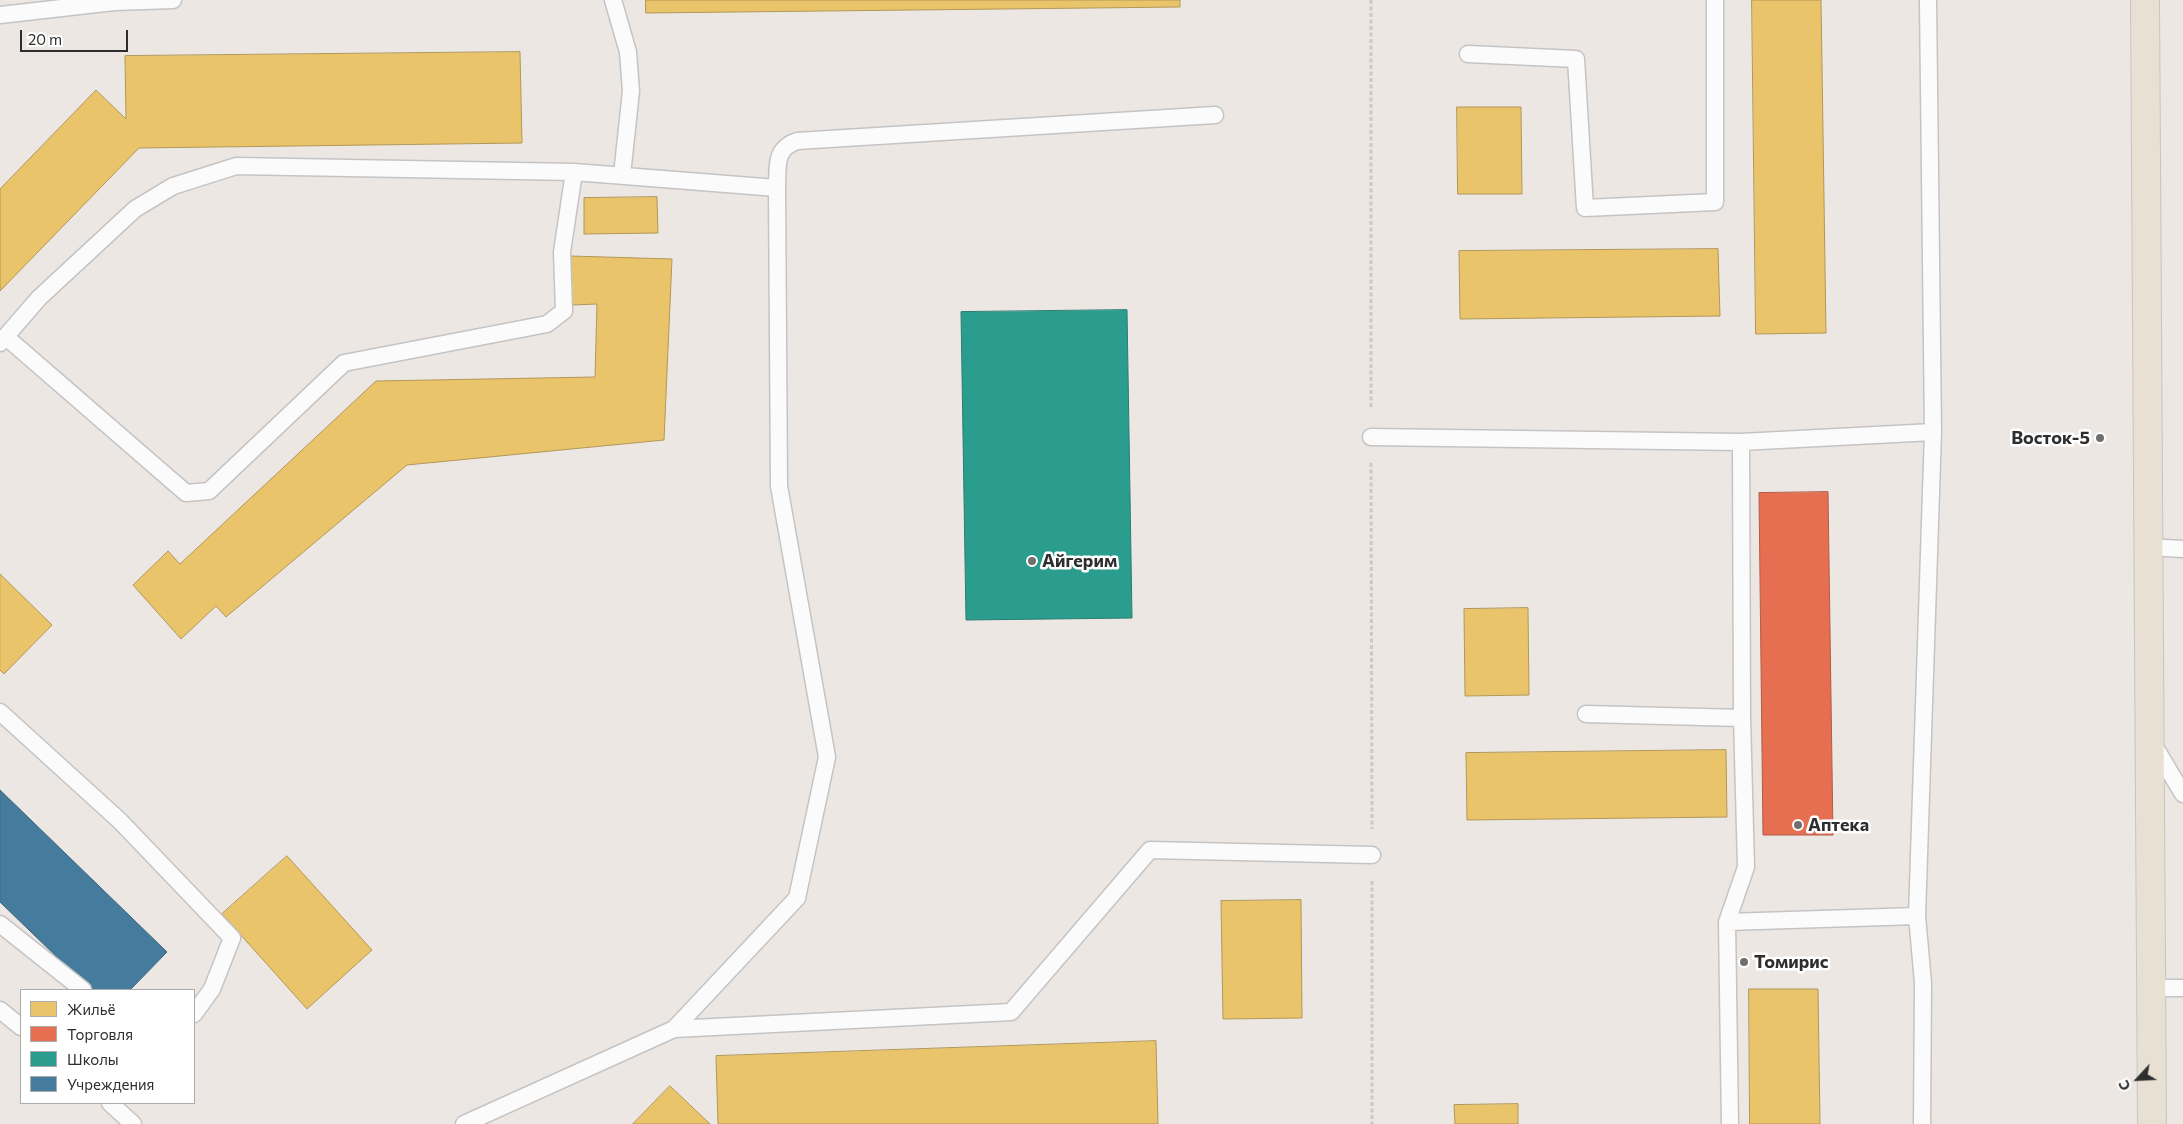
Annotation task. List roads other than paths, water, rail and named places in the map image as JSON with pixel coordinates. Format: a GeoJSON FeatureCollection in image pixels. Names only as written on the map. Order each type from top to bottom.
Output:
{"type":"FeatureCollection","features":[{"type":"Feature","properties":{"kind":"main road"},"geometry":{"type":"LineString","coordinates":[[2145,0],[2152,1124]]}},
{"type":"Feature","properties":{"kind":"lane"},"geometry":{"type":"LineString","coordinates":[[0,15],[114,2],[173,0]]}},
{"type":"Feature","properties":{"kind":"lane"},"geometry":{"type":"LineString","coordinates":[[613,0],[628,52],[631,92],[622,175]]}},
{"type":"Feature","properties":{"kind":"lane"},"geometry":{"type":"LineString","coordinates":[[1468,54],[1576,59],[1585,208],[1715,202],[1715,0]]}},
{"type":"Feature","properties":{"kind":"lane"},"geometry":{"type":"LineString","coordinates":[[1922,1124],[1923,983],[1918,916],[1932,432],[1928,0]]}},
{"type":"Feature","properties":{"kind":"lane"},"geometry":{"type":"LineString","coordinates":[[674,1029],[797,898],[826,757],[780,486],[777,188],[780,152],[787,144],[797,140],[1215,115]]}},
{"type":"Feature","properties":{"kind":"lane"},"geometry":{"type":"LineString","coordinates":[[574,172],[562,252],[564,311],[547,324],[344,363],[208,491],[186,493],[3,340],[39,298],[135,209],[173,186],[236,166],[574,172],[777,188]]}},
{"type":"Feature","properties":{"kind":"lane"},"geometry":{"type":"LineString","coordinates":[[1371,437],[1741,442],[1932,432]]}},
{"type":"Feature","properties":{"kind":"lane"},"geometry":{"type":"LineString","coordinates":[[1730,1124],[1727,922],[1746,867],[1742,718],[1741,442]]}},
{"type":"Feature","properties":{"kind":"lane"},"geometry":{"type":"LineString","coordinates":[[2149,547],[2183,548]]}},
{"type":"Feature","properties":{"kind":"lane"},"geometry":{"type":"LineString","coordinates":[[0,712],[120,821],[232,938],[212,989],[195,1013]]}},
{"type":"Feature","properties":{"kind":"lane"},"geometry":{"type":"LineString","coordinates":[[1586,714],[1742,718]]}},
{"type":"Feature","properties":{"kind":"lane"},"geometry":{"type":"LineString","coordinates":[[2150,738],[2183,794]]}},
{"type":"Feature","properties":{"kind":"lane"},"geometry":{"type":"LineString","coordinates":[[464,1124],[674,1029],[1011,1012],[1150,850],[1372,856]]}},
{"type":"Feature","properties":{"kind":"lane"},"geometry":{"type":"LineString","coordinates":[[1727,922],[1918,916]]}},
{"type":"Feature","properties":{"kind":"lane"},"geometry":{"type":"LineString","coordinates":[[0,924],[82,989]]}},
{"type":"Feature","properties":{"kind":"lane"},"geometry":{"type":"LineString","coordinates":[[2151,988],[2183,988]]}},
{"type":"Feature","properties":{"kind":"lane"},"geometry":{"type":"LineString","coordinates":[[0,1010],[20,1026]]}},
{"type":"Feature","properties":{"kind":"place","name":"Восток-5"},"geometry":{"type":"Point","coordinates":[2100,438]}},
{"type":"Feature","properties":{"kind":"place","name":"Айгерим"},"geometry":{"type":"Point","coordinates":[1032,561]}},
{"type":"Feature","properties":{"kind":"place","name":"Аптека"},"geometry":{"type":"Point","coordinates":[1798,825]}},
{"type":"Feature","properties":{"kind":"place","name":"Томирис"},"geometry":{"type":"Point","coordinates":[1744,962]}}]}
